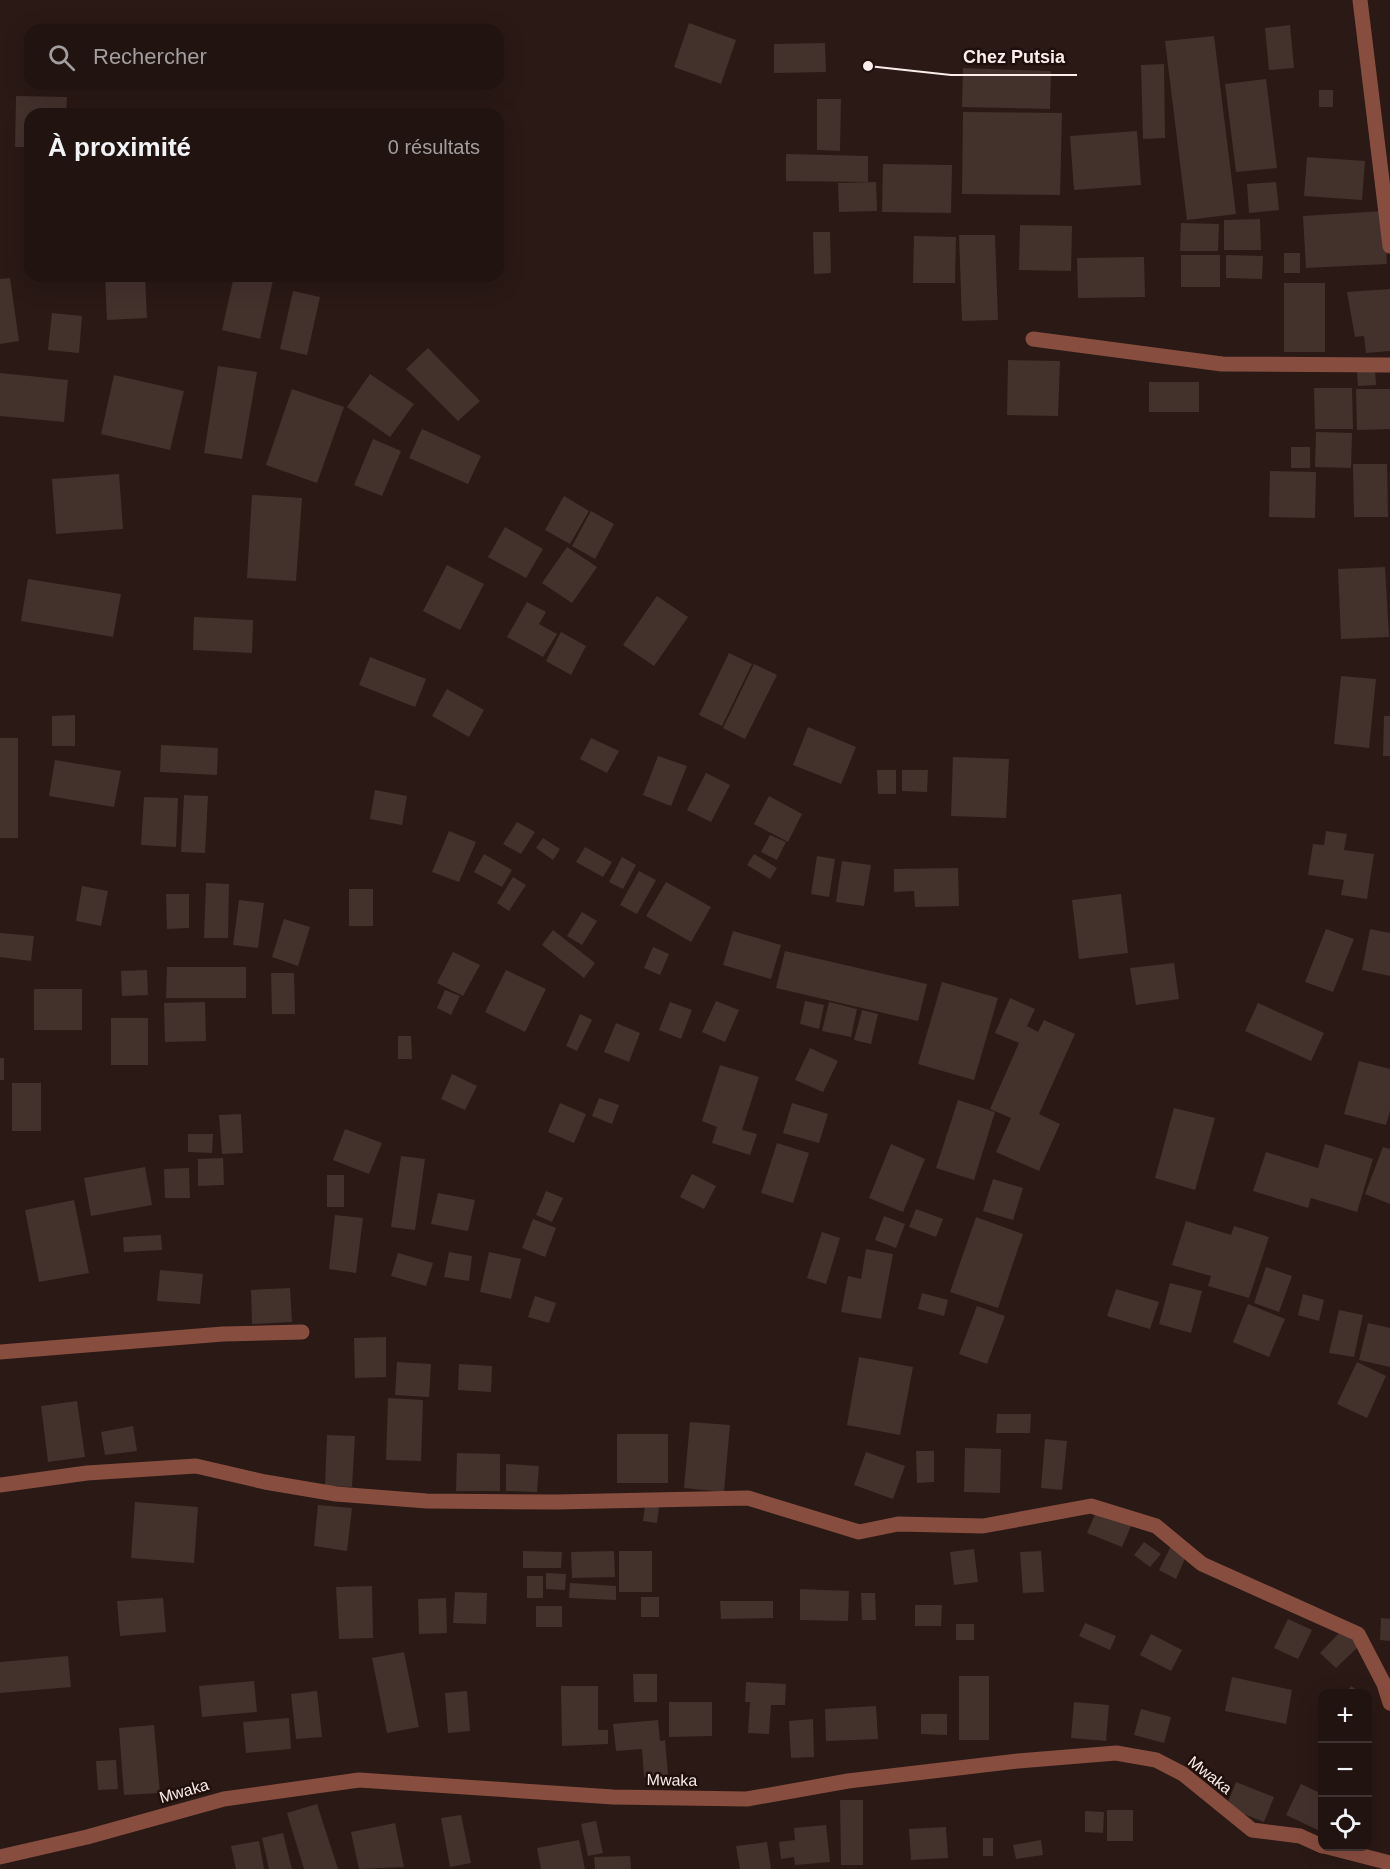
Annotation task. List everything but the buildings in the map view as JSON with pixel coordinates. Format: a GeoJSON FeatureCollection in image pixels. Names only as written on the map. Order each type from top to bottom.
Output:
{"type":"FeatureCollection","features":[{"type":"Feature","properties":{"kind":"street"},"geometry":{"type":"LineString","coordinates":[[1360,0],[1390,246]]}},
{"type":"Feature","properties":{"kind":"street"},"geometry":{"type":"LineString","coordinates":[[1033,339],[1222,364],[1390,365]]}},
{"type":"Feature","properties":{"kind":"street"},"geometry":{"type":"LineString","coordinates":[[0,1352],[223,1334],[302,1332]]}},
{"type":"Feature","properties":{"kind":"street"},"geometry":{"type":"LineString","coordinates":[[0,1485],[87,1473],[196,1466],[265,1482],[336,1494],[427,1501],[556,1502],[748,1498],[859,1532],[898,1524],[983,1526],[1091,1506],[1156,1526],[1202,1564],[1358,1634],[1384,1684],[1390,1703]]}},
{"type":"Feature","properties":{"kind":"street","name":"Mwaka"},"geometry":{"type":"LineString","coordinates":[[0,1857],[87,1837],[224,1799],[359,1780],[613,1797],[747,1799],[848,1781],[1018,1761],[1116,1753],[1156,1760],[1183,1774],[1252,1830],[1300,1836],[1318,1844]]}},
{"type":"Feature","properties":{"kind":"street","name":"Mwaka"},"geometry":{"type":"LineString","coordinates":[[1343,1851],[1390,1863]]}},
{"type":"Feature","properties":{"kind":"place","name":"Chez Putsia"},"geometry":{"type":"Point","coordinates":[868,66]}}]}
